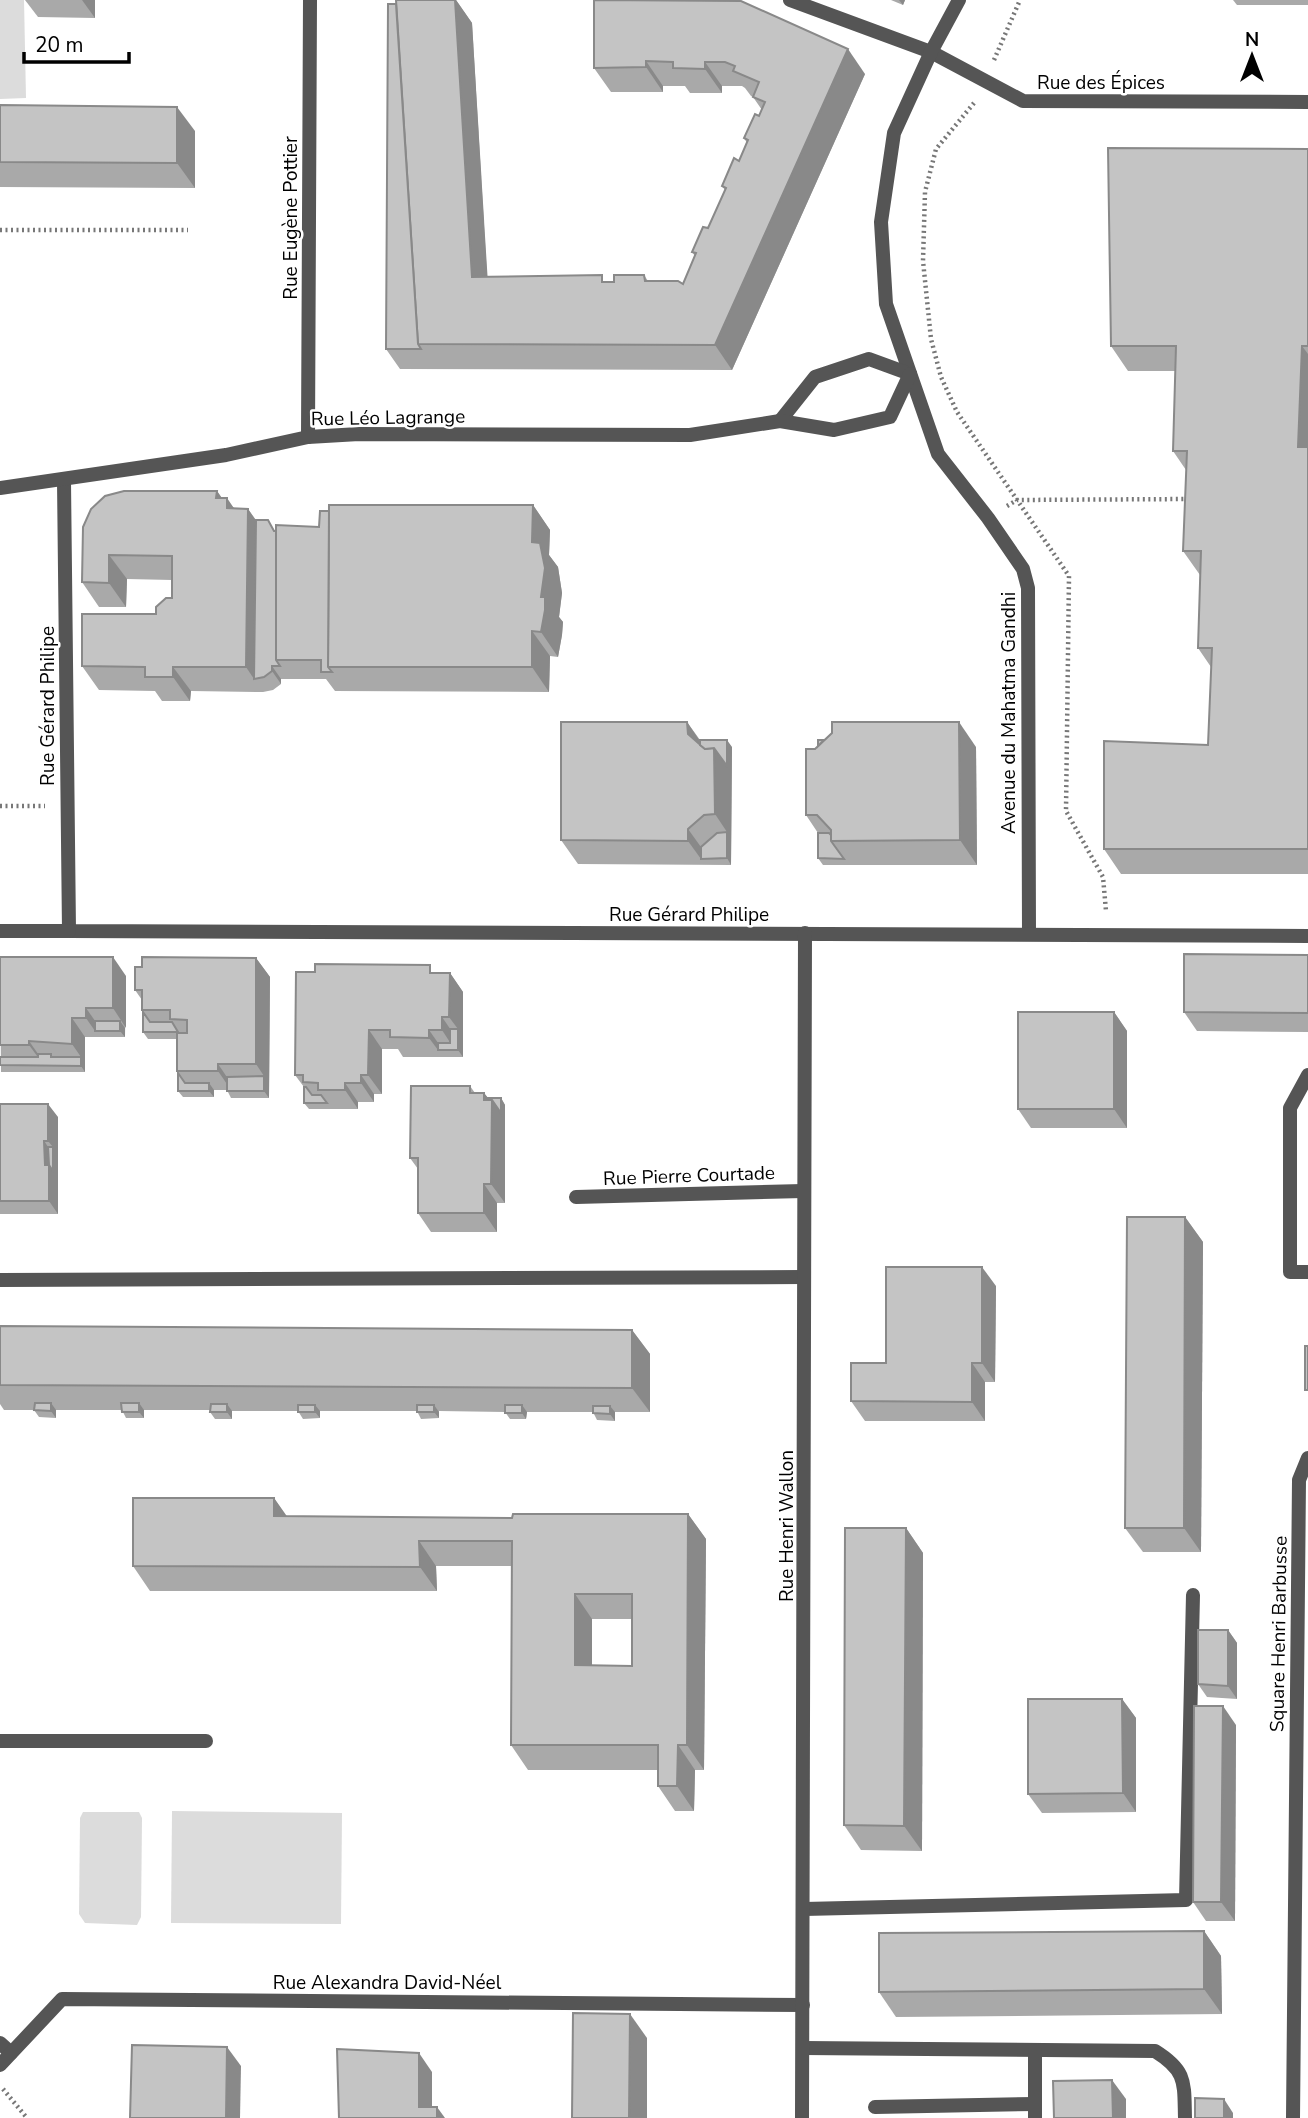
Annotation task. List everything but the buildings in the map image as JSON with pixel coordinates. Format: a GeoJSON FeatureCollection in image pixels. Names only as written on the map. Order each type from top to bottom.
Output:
{"type":"FeatureCollection","features":[{"type":"Feature","properties":{"kind":"street","name":"Rue Eugène Pottier"},"geometry":{"type":"LineString","coordinates":[[308,437],[310,0]]}},
{"type":"Feature","properties":{"kind":"street","name":"Rue des Épices"},"geometry":{"type":"LineString","coordinates":[[790,0],[931,52],[1023,101],[1308,102]]}},
{"type":"Feature","properties":{"kind":"street","name":"Avenue du Mahatma Gandhi"},"geometry":{"type":"LineString","coordinates":[[959,0],[931,52],[894,133],[881,222],[886,304],[938,454],[988,518],[1023,569],[1028,588],[1029,933]]}},
{"type":"Feature","properties":{"kind":"street"},"geometry":{"type":"LineString","coordinates":[[780,421],[815,377],[869,359],[910,374]]}},
{"type":"Feature","properties":{"kind":"street","name":"Rue Léo Lagrange"},"geometry":{"type":"LineString","coordinates":[[0,488],[64,481],[226,455],[308,437],[359,434],[690,435],[780,421],[834,430],[890,417],[910,374]]}},
{"type":"Feature","properties":{"kind":"street","name":"Rue Gérard Philipe"},"geometry":{"type":"LineString","coordinates":[[64,481],[69,931]]}},
{"type":"Feature","properties":{"kind":"street","name":"Rue Gérard Philipe"},"geometry":{"type":"LineString","coordinates":[[0,931],[1308,936]]}},
{"type":"Feature","properties":{"kind":"street","name":"Rue Henri Wallon"},"geometry":{"type":"LineString","coordinates":[[802,2118],[805,933]]}},
{"type":"Feature","properties":{"kind":"street"},"geometry":{"type":"LineString","coordinates":[[1308,1075],[1290,1108],[1290,1272],[1308,1272]]}},
{"type":"Feature","properties":{"kind":"street","name":"Rue Pierre Courtade"},"geometry":{"type":"LineString","coordinates":[[576,1197],[803,1191]]}},
{"type":"Feature","properties":{"kind":"street"},"geometry":{"type":"LineString","coordinates":[[0,1280],[804,1277]]}},
{"type":"Feature","properties":{"kind":"street","name":"Square Henri Barbusse"},"geometry":{"type":"LineString","coordinates":[[1293,2118],[1302,1812],[1299,1480],[1308,1458]]}},
{"type":"Feature","properties":{"kind":"street"},"geometry":{"type":"LineString","coordinates":[[803,1909],[1186,1900],[1193,1595]]}},
{"type":"Feature","properties":{"kind":"street"},"geometry":{"type":"LineString","coordinates":[[0,1741],[206,1741]]}},
{"type":"Feature","properties":{"kind":"street","name":"Rue Alexandra David-Néel"},"geometry":{"type":"LineString","coordinates":[[0,2065],[62,1999],[803,2005]]}},
{"type":"Feature","properties":{"kind":"street"},"geometry":{"type":"LineString","coordinates":[[0,2043],[11,2053]]}},
{"type":"Feature","properties":{"kind":"street"},"geometry":{"type":"LineString","coordinates":[[803,2048],[1155,2051],[1175,2064],[1185,2086],[1185,2118]]}},
{"type":"Feature","properties":{"kind":"street"},"geometry":{"type":"LineString","coordinates":[[875,2107],[1035,2111],[1035,2051]]}},
{"type":"Feature","properties":{"kind":"path"},"geometry":{"type":"LineString","coordinates":[[986,81],[1020,0]]}},
{"type":"Feature","properties":{"kind":"path"},"geometry":{"type":"LineString","coordinates":[[0,230],[188,230]]}},
{"type":"Feature","properties":{"kind":"path"},"geometry":{"type":"LineString","coordinates":[[988,518],[1017,500],[1203,499]]}},
{"type":"Feature","properties":{"kind":"path"},"geometry":{"type":"LineString","coordinates":[[0,806],[67,806]]}},
{"type":"Feature","properties":{"kind":"path"},"geometry":{"type":"LineString","coordinates":[[0,2085],[27,2118]]}},
{"type":"Feature","properties":{"kind":"shaded area"},"geometry":{"type":"Polygon","coordinates":[[[0,0],[24,0],[26,98],[0,99],[0,0]]]}},
{"type":"Feature","properties":{"kind":"shaded area"},"geometry":{"type":"Polygon","coordinates":[[[172,1811],[342,1813],[341,1924],[171,1923],[172,1811]]]}},
{"type":"Feature","properties":{"kind":"shaded area"},"geometry":{"type":"Polygon","coordinates":[[[83,1812],[139,1812],[142,1818],[141,1917],[137,1925],[85,1923],[79,1914],[80,1818],[83,1812]]]}}]}
